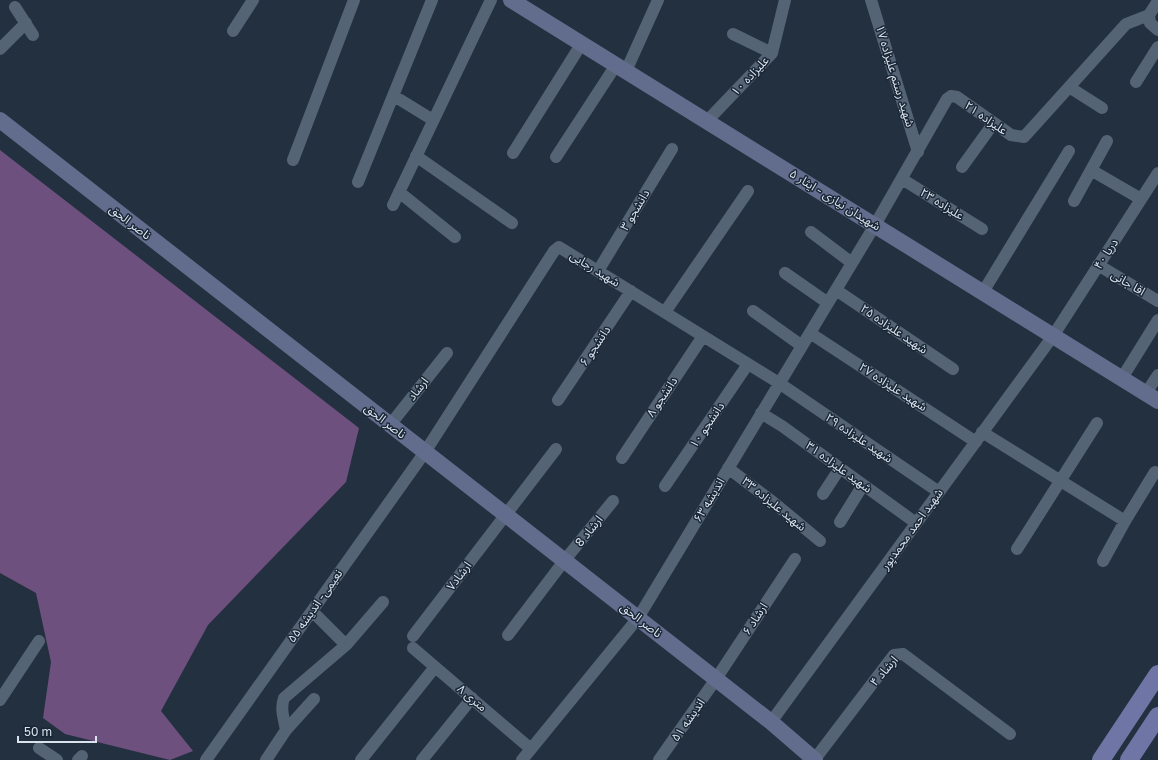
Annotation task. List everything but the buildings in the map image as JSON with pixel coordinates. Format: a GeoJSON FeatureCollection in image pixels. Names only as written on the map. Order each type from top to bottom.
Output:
{"type":"FeatureCollection","features":[{"type":"Feature","properties":{"kind":"main road"},"geometry":{"type":"LineString","coordinates":[[1102,760],[1158,674]]}},
{"type":"Feature","properties":{"kind":"main road"},"geometry":{"type":"LineString","coordinates":[[1129,760],[1158,716]]}},
{"type":"Feature","properties":{"kind":"street"},"geometry":{"type":"LineString","coordinates":[[234,31],[253,0]]}},
{"type":"Feature","properties":{"kind":"street"},"geometry":{"type":"LineString","coordinates":[[293,160],[354,0]]}},
{"type":"Feature","properties":{"kind":"street"},"geometry":{"type":"LineString","coordinates":[[358,182],[432,0]]}},
{"type":"Feature","properties":{"kind":"street"},"geometry":{"type":"LineString","coordinates":[[393,205],[490,0]]}},
{"type":"Feature","properties":{"kind":"street","name":"شهیدان نیازی - ایثار ۵"},"geometry":{"type":"LineString","coordinates":[[512,0],[1152,397]]}},
{"type":"Feature","properties":{"kind":"street"},"geometry":{"type":"LineString","coordinates":[[556,157],[621,68],[658,0]]}},
{"type":"Feature","properties":{"kind":"street","name":"علیزاده ۱۰"},"geometry":{"type":"LineString","coordinates":[[707,121],[772,53],[784,0]]}},
{"type":"Feature","properties":{"kind":"street","name":"۱۷ شهید رستم علیزاده"},"geometry":{"type":"LineString","coordinates":[[872,0],[918,152]]}},
{"type":"Feature","properties":{"kind":"street"},"geometry":{"type":"LineString","coordinates":[[1158,1],[1150,15],[1150,23],[1158,30]]}},
{"type":"Feature","properties":{"kind":"street"},"geometry":{"type":"LineString","coordinates":[[15,8],[33,35]]}},
{"type":"Feature","properties":{"kind":"street","name":"علیزاده ۲۱"},"geometry":{"type":"LineString","coordinates":[[875,225],[947,99],[951,96],[957,97],[993,124],[1015,137],[1024,137],[1126,24],[1150,15]]}},
{"type":"Feature","properties":{"kind":"street"},"geometry":{"type":"LineString","coordinates":[[0,49],[26,23]]}},
{"type":"Feature","properties":{"kind":"street"},"geometry":{"type":"LineString","coordinates":[[733,34],[772,53]]}},
{"type":"Feature","properties":{"kind":"street"},"geometry":{"type":"LineString","coordinates":[[513,153],[582,43]]}},
{"type":"Feature","properties":{"kind":"street"},"geometry":{"type":"LineString","coordinates":[[1136,82],[1158,47]]}},
{"type":"Feature","properties":{"kind":"street"},"geometry":{"type":"LineString","coordinates":[[1069,87],[1102,108]]}},
{"type":"Feature","properties":{"kind":"street"},"geometry":{"type":"LineString","coordinates":[[394,96],[433,120]]}},
{"type":"Feature","properties":{"kind":"street","name":"ناصر الحق"},"geometry":{"type":"LineString","coordinates":[[0,120],[771,722],[815,760]]}},
{"type":"Feature","properties":{"kind":"street"},"geometry":{"type":"LineString","coordinates":[[962,167],[993,124]]}},
{"type":"Feature","properties":{"kind":"street"},"geometry":{"type":"LineString","coordinates":[[1074,202],[1107,141]]}},
{"type":"Feature","properties":{"kind":"street","name":"دانشجو ۳"},"geometry":{"type":"LineString","coordinates":[[598,271],[672,148]]}},
{"type":"Feature","properties":{"kind":"street"},"geometry":{"type":"LineString","coordinates":[[983,292],[1069,151]]}},
{"type":"Feature","properties":{"kind":"street"},"geometry":{"type":"LineString","coordinates":[[416,156],[512,223]]}},
{"type":"Feature","properties":{"kind":"street"},"geometry":{"type":"LineString","coordinates":[[1091,170],[1141,199]]}},
{"type":"Feature","properties":{"kind":"street","name":"دریا ۴۰"},"geometry":{"type":"LineString","coordinates":[[1053,336],[1158,174]]}},
{"type":"Feature","properties":{"kind":"street","name":"علیزاده ۲۳"},"geometry":{"type":"LineString","coordinates":[[902,179],[982,229]]}},
{"type":"Feature","properties":{"kind":"street"},"geometry":{"type":"LineString","coordinates":[[665,312],[748,191]]}},
{"type":"Feature","properties":{"kind":"street"},"geometry":{"type":"LineString","coordinates":[[399,192],[455,237]]}},
{"type":"Feature","properties":{"kind":"street","name":"اندیشه ۶۳"},"geometry":{"type":"LineString","coordinates":[[522,760],[638,618],[875,225]]}},
{"type":"Feature","properties":{"kind":"street"},"geometry":{"type":"LineString","coordinates":[[811,232],[852,263]]}},
{"type":"Feature","properties":{"kind":"street","name":"شهید رجایی"},"geometry":{"type":"LineString","coordinates":[[425,452],[554,251],[559,247],[779,383]]}},
{"type":"Feature","properties":{"kind":"street","name":"اقا جانی"},"geometry":{"type":"LineString","coordinates":[[1098,265],[1158,301]]}},
{"type":"Feature","properties":{"kind":"street"},"geometry":{"type":"LineString","coordinates":[[784,273],[828,303]]}},
{"type":"Feature","properties":{"kind":"street","name":"شهید علیزاده ۲۵"},"geometry":{"type":"LineString","coordinates":[[836,290],[953,369]]}},
{"type":"Feature","properties":{"kind":"street","name":"دانشجو ۶"},"geometry":{"type":"LineString","coordinates":[[558,400],[631,291]]}},
{"type":"Feature","properties":{"kind":"street"},"geometry":{"type":"LineString","coordinates":[[754,310],[802,346]]}},
{"type":"Feature","properties":{"kind":"street"},"geometry":{"type":"LineString","coordinates":[[1122,378],[1158,320]]}},
{"type":"Feature","properties":{"kind":"street","name":"شهید علیزاده ۲۷"},"geometry":{"type":"LineString","coordinates":[[810,333],[979,437],[1061,482],[1125,522]]}},
{"type":"Feature","properties":{"kind":"street","name":"دانشجو ۸"},"geometry":{"type":"LineString","coordinates":[[622,458],[703,336]]}},
{"type":"Feature","properties":{"kind":"street","name":"شهید احمد محمدپور"},"geometry":{"type":"LineString","coordinates":[[771,722],[1053,336]]}},
{"type":"Feature","properties":{"kind":"street","name":"ارشاد"},"geometry":{"type":"LineString","coordinates":[[390,425],[447,353]]}},
{"type":"Feature","properties":{"kind":"street","name":"دانشجو ۱۰"},"geometry":{"type":"LineString","coordinates":[[665,486],[748,364]]}},
{"type":"Feature","properties":{"kind":"street"},"geometry":{"type":"LineString","coordinates":[[1152,397],[1158,375]]}},
{"type":"Feature","properties":{"kind":"street","name":"شهید علیزاده ۲۹"},"geometry":{"type":"LineString","coordinates":[[779,383],[939,492]]}},
{"type":"Feature","properties":{"kind":"street","name":"شهید علیزاده ۳۱"},"geometry":{"type":"LineString","coordinates":[[761,413],[916,523]]}},
{"type":"Feature","properties":{"kind":"street"},"geometry":{"type":"LineString","coordinates":[[1017,549],[1061,482],[1097,423]]}},
{"type":"Feature","properties":{"kind":"street","name":"ارشاد۷"},"geometry":{"type":"LineString","coordinates":[[413,642],[556,449]]}},
{"type":"Feature","properties":{"kind":"street","name":"نعیمی- اندیشه ۵۵"},"geometry":{"type":"LineString","coordinates":[[206,760],[425,452]]}},
{"type":"Feature","properties":{"kind":"street","name":"شهید علیزاده ۳۳"},"geometry":{"type":"LineString","coordinates":[[728,468],[773,502],[820,541]]}},
{"type":"Feature","properties":{"kind":"street"},"geometry":{"type":"LineString","coordinates":[[823,494],[840,468]]}},
{"type":"Feature","properties":{"kind":"street"},"geometry":{"type":"LineString","coordinates":[[1103,561],[1155,472]]}},
{"type":"Feature","properties":{"kind":"street"},"geometry":{"type":"LineString","coordinates":[[840,522],[864,485]]}},
{"type":"Feature","properties":{"kind":"street","name":"ارشاد 8"},"geometry":{"type":"LineString","coordinates":[[508,635],[564,561],[613,501]]}},
{"type":"Feature","properties":{"kind":"street","name":"ارشاد ۶"},"geometry":{"type":"LineString","coordinates":[[716,679],[794,559]]}},
{"type":"Feature","properties":{"kind":"street"},"geometry":{"type":"LineString","coordinates":[[286,730],[282,712],[284,698],[346,645],[383,602]]}},
{"type":"Feature","properties":{"kind":"street"},"geometry":{"type":"LineString","coordinates":[[312,611],[346,645]]}},
{"type":"Feature","properties":{"kind":"street"},"geometry":{"type":"LineString","coordinates":[[0,700],[39,641]]}},
{"type":"Feature","properties":{"kind":"street","name":"۸ متری"},"geometry":{"type":"LineString","coordinates":[[413,642],[435,667],[532,749]]}},
{"type":"Feature","properties":{"kind":"street","name":"ارشاد ۴"},"geometry":{"type":"LineString","coordinates":[[815,760],[894,655],[899,653],[903,654],[1010,734]]}},
{"type":"Feature","properties":{"kind":"street"},"geometry":{"type":"LineString","coordinates":[[361,760],[435,667]]}},
{"type":"Feature","properties":{"kind":"street","name":"اندیشه ۵۱"},"geometry":{"type":"LineString","coordinates":[[659,760],[716,679]]}},
{"type":"Feature","properties":{"kind":"street"},"geometry":{"type":"LineString","coordinates":[[422,760],[472,698]]}},
{"type":"Feature","properties":{"kind":"street"},"geometry":{"type":"LineString","coordinates":[[266,760],[286,730],[314,699]]}},
{"type":"Feature","properties":{"kind":"street"},"geometry":{"type":"LineString","coordinates":[[39,748],[57,760]]}},
{"type":"Feature","properties":{"kind":"shaded area"},"geometry":{"type":"Polygon","coordinates":[[[0,150],[359,428],[346,482],[208,625],[161,711],[193,751],[170,760],[65,734],[43,718],[51,662],[36,593],[0,573],[0,150]]]}}]}
